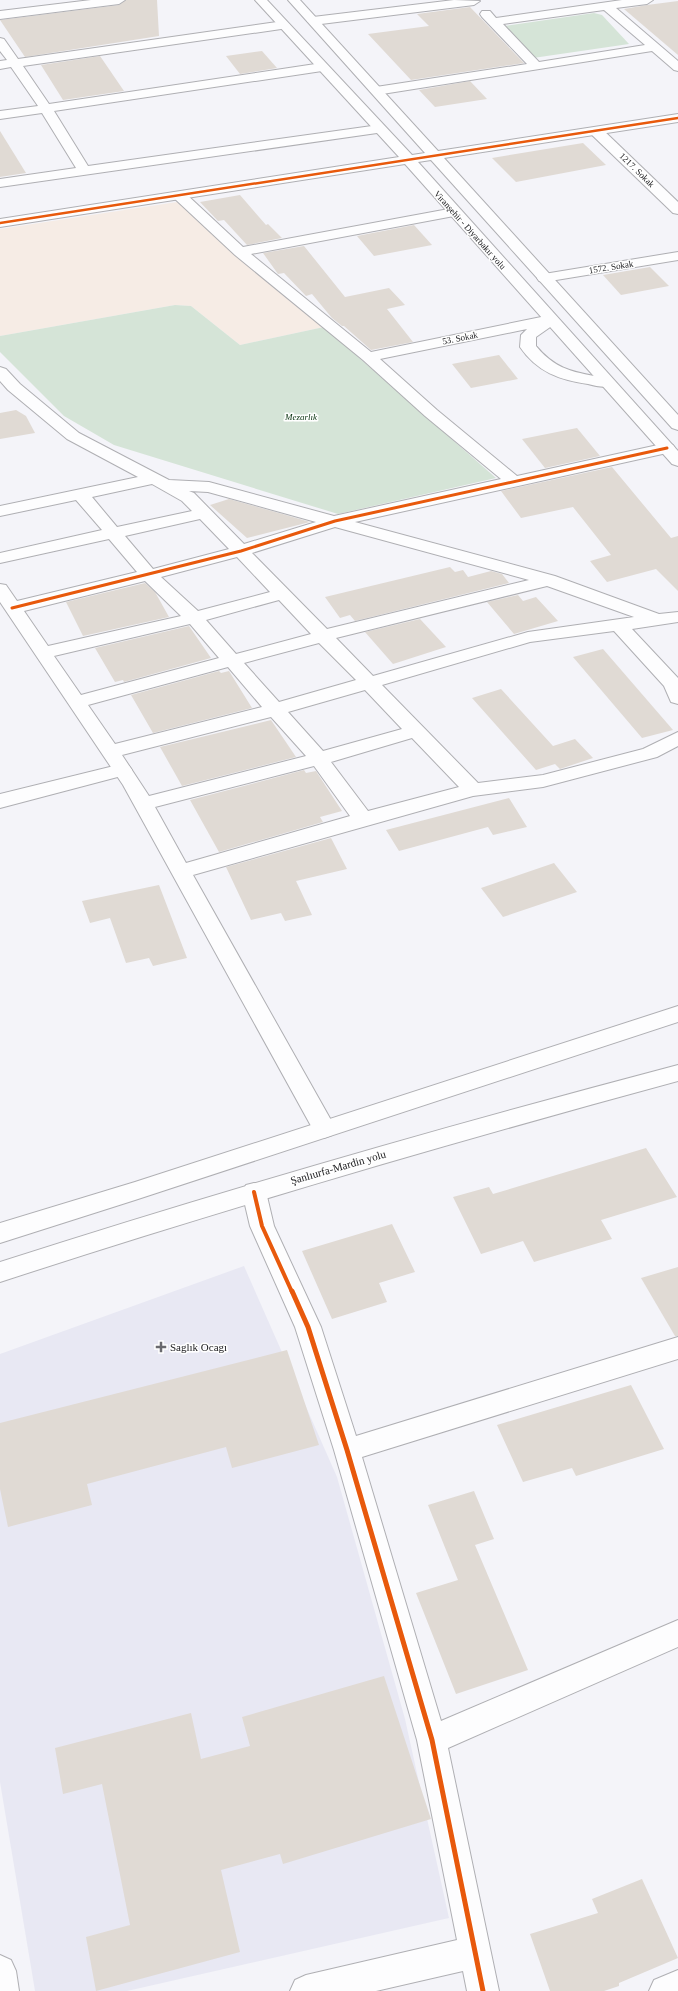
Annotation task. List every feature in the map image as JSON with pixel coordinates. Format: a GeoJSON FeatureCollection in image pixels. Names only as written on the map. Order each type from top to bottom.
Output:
{"type":"FeatureCollection","features":[{"type":"Feature","properties":{"kind":"main road"},"geometry":{"type":"LineString","coordinates":[[0,15],[119,0]]}},
{"type":"Feature","properties":{"kind":"main road","name":"Viranşehir - Diyarbakır yolu"},"geometry":{"type":"LineString","coordinates":[[261,0],[380,129],[678,461]]}},
{"type":"Feature","properties":{"kind":"main road"},"geometry":{"type":"LineString","coordinates":[[294,0],[433,156],[678,426]]}},
{"type":"Feature","properties":{"kind":"main road"},"geometry":{"type":"LineString","coordinates":[[493,22],[647,0]]}},
{"type":"Feature","properties":{"kind":"main road"},"geometry":{"type":"LineString","coordinates":[[313,21],[473,1],[535,65]]}},
{"type":"Feature","properties":{"kind":"main road"},"geometry":{"type":"LineString","coordinates":[[607,6],[678,67]]}},
{"type":"Feature","properties":{"kind":"main road"},"geometry":{"type":"LineString","coordinates":[[0,65],[284,25]]}},
{"type":"Feature","properties":{"kind":"main road"},"geometry":{"type":"LineString","coordinates":[[0,42],[46,108],[84,171]]}},
{"type":"Feature","properties":{"kind":"main road"},"geometry":{"type":"LineString","coordinates":[[376,91],[655,47]]}},
{"type":"Feature","properties":{"kind":"main road"},"geometry":{"type":"LineString","coordinates":[[0,115],[322,67]]}},
{"type":"Feature","properties":{"kind":"main road"},"geometry":{"type":"LineString","coordinates":[[0,223],[678,118]]}},
{"type":"Feature","properties":{"kind":"main road"},"geometry":{"type":"LineString","coordinates":[[0,183],[380,129]]}},
{"type":"Feature","properties":{"kind":"main road","name":"1217. Sokak"},"geometry":{"type":"LineString","coordinates":[[596,131],[678,210]]}},
{"type":"Feature","properties":{"kind":"main road"},"geometry":{"type":"LineString","coordinates":[[180,196],[240,252],[368,357],[431,414],[513,481]]}},
{"type":"Feature","properties":{"kind":"main road"},"geometry":{"type":"LineString","coordinates":[[240,252],[454,212]]}},
{"type":"Feature","properties":{"kind":"main road","name":"1572. Sokak"},"geometry":{"type":"LineString","coordinates":[[544,278],[678,256]]}},
{"type":"Feature","properties":{"kind":"main road"},"geometry":{"type":"LineString","coordinates":[[551,320],[529,335],[528,347],[549,368],[567,374],[607,383]]}},
{"type":"Feature","properties":{"kind":"main road","name":"53. Sokak"},"geometry":{"type":"LineString","coordinates":[[368,357],[551,320]]}},
{"type":"Feature","properties":{"kind":"main road"},"geometry":{"type":"LineString","coordinates":[[0,372],[7,390],[72,436],[188,497],[473,790]]}},
{"type":"Feature","properties":{"kind":"main road"},"geometry":{"type":"LineString","coordinates":[[12,608],[150,576],[241,551],[335,521],[667,448]]}},
{"type":"Feature","properties":{"kind":"main road"},"geometry":{"type":"LineString","coordinates":[[0,511],[81,495],[161,482],[209,487],[549,580],[656,620]]}},
{"type":"Feature","properties":{"kind":"main road"},"geometry":{"type":"LineString","coordinates":[[81,495],[150,576],[194,618],[319,759],[363,819]]}},
{"type":"Feature","properties":{"kind":"main road"},"geometry":{"type":"LineString","coordinates":[[0,558],[204,513]]}},
{"type":"Feature","properties":{"kind":"main road"},"geometry":{"type":"LineString","coordinates":[[76,702],[323,636],[549,580]]}},
{"type":"Feature","properties":{"kind":"main road"},"geometry":{"type":"LineString","coordinates":[[0,590],[110,752],[143,804],[324,1129]]}},
{"type":"Feature","properties":{"kind":"main road"},"geometry":{"type":"LineString","coordinates":[[42,653],[194,618],[282,594]]}},
{"type":"Feature","properties":{"kind":"main road"},"geometry":{"type":"LineString","coordinates":[[110,752],[274,710],[454,657],[528,637],[678,616]]}},
{"type":"Feature","properties":{"kind":"main road"},"geometry":{"type":"LineString","coordinates":[[619,625],[674,684],[678,698]]}},
{"type":"Feature","properties":{"kind":"main road"},"geometry":{"type":"LineString","coordinates":[[143,804],[319,759],[416,731]]}},
{"type":"Feature","properties":{"kind":"main road"},"geometry":{"type":"LineString","coordinates":[[181,871],[363,819],[473,790],[544,781],[650,753],[678,738]]}},
{"type":"Feature","properties":{"kind":"main road"},"geometry":{"type":"LineString","coordinates":[[0,801],[122,770]]}},
{"type":"Feature","properties":{"kind":"main road"},"geometry":{"type":"LineString","coordinates":[[0,1233],[678,1014]]}},
{"type":"Feature","properties":{"kind":"main road","name":"Şanlıurfa-Mardin yolu"},"geometry":{"type":"LineString","coordinates":[[0,1272],[147,1223],[455,1133],[678,1072]]}},
{"type":"Feature","properties":{"kind":"main road"},"geometry":{"type":"LineString","coordinates":[[254,1192],[262,1226],[308,1327],[347,1450],[432,1740],[483,1991]]}},
{"type":"Feature","properties":{"kind":"main road"},"geometry":{"type":"LineString","coordinates":[[347,1450],[678,1348]]}},
{"type":"Feature","properties":{"kind":"main road"},"geometry":{"type":"LineString","coordinates":[[432,1740],[678,1633]]}},
{"type":"Feature","properties":{"kind":"main road"},"geometry":{"type":"LineString","coordinates":[[306,1991],[475,1952]]}},
{"type":"Feature","properties":{"kind":"main road"},"geometry":{"type":"LineString","coordinates":[[0,1971],[3,1991]]}},
{"type":"Feature","properties":{"kind":"main road"},"geometry":{"type":"LineString","coordinates":[[665,1991],[678,1986]]}},
{"type":"Feature","properties":{"kind":"shaded area"},"geometry":{"type":"Polygon","coordinates":[[[177,202],[324,327],[240,345],[191,306],[175,305],[0,336],[0,229],[177,202]]]}},
{"type":"Feature","properties":{"kind":"shaded area"},"geometry":{"type":"Polygon","coordinates":[[[244,1266],[337,1477],[405,1719],[449,1918],[127,1991],[35,1991],[0,1782],[0,1354],[244,1266]]]}},
{"type":"Feature","properties":{"kind":"green space"},"geometry":{"type":"Polygon","coordinates":[[[594,13],[602,15],[629,44],[533,58],[504,26],[594,13]]]}},
{"type":"Feature","properties":{"kind":"green space","name":"Mezarlık"},"geometry":{"type":"Polygon","coordinates":[[[175,305],[191,306],[240,345],[324,327],[496,478],[338,514],[114,445],[64,416],[0,352],[0,336],[175,305]]]}},
{"type":"Feature","properties":{"kind":"building"},"geometry":{"type":"Polygon","coordinates":[[[126,0],[157,0],[159,36],[25,57],[0,20],[119,5],[126,0]]]}},
{"type":"Feature","properties":{"kind":"building"},"geometry":{"type":"Polygon","coordinates":[[[678,1],[678,55],[624,9],[647,5],[678,1]]]}},
{"type":"Feature","properties":{"kind":"building"},"geometry":{"type":"Polygon","coordinates":[[[470,7],[524,63],[411,80],[368,34],[429,26],[417,14],[470,7]]]}},
{"type":"Feature","properties":{"kind":"building"},"geometry":{"type":"Polygon","coordinates":[[[262,51],[277,68],[240,74],[226,56],[262,51]]]}},
{"type":"Feature","properties":{"kind":"building"},"geometry":{"type":"Polygon","coordinates":[[[100,56],[124,91],[63,100],[41,65],[100,56]]]}},
{"type":"Feature","properties":{"kind":"building"},"geometry":{"type":"Polygon","coordinates":[[[470,81],[487,99],[435,107],[419,90],[470,81]]]}},
{"type":"Feature","properties":{"kind":"building"},"geometry":{"type":"Polygon","coordinates":[[[0,131],[26,173],[0,177],[0,131]]]}},
{"type":"Feature","properties":{"kind":"building"},"geometry":{"type":"Polygon","coordinates":[[[583,143],[606,165],[516,182],[492,158],[583,143]]]}},
{"type":"Feature","properties":{"kind":"building"},"geometry":{"type":"Polygon","coordinates":[[[240,195],[266,225],[268,224],[282,238],[247,245],[224,220],[218,221],[200,202],[240,195]]]}},
{"type":"Feature","properties":{"kind":"building"},"geometry":{"type":"Polygon","coordinates":[[[414,225],[432,245],[374,256],[357,236],[414,225]]]}},
{"type":"Feature","properties":{"kind":"building"},"geometry":{"type":"Polygon","coordinates":[[[304,246],[345,297],[389,288],[405,305],[387,309],[413,342],[371,350],[344,326],[332,318],[312,294],[306,296],[284,273],[278,274],[263,253],[304,246]]]}},
{"type":"Feature","properties":{"kind":"building"},"geometry":{"type":"Polygon","coordinates":[[[650,267],[669,286],[621,295],[603,275],[650,267]]]}},
{"type":"Feature","properties":{"kind":"building"},"geometry":{"type":"Polygon","coordinates":[[[499,355],[518,379],[471,388],[452,364],[499,355]]]}},
{"type":"Feature","properties":{"kind":"building"},"geometry":{"type":"Polygon","coordinates":[[[16,410],[26,416],[35,433],[0,439],[0,413],[16,410]]]}},
{"type":"Feature","properties":{"kind":"building"},"geometry":{"type":"Polygon","coordinates":[[[577,428],[600,456],[545,468],[522,439],[577,428]]]}},
{"type":"Feature","properties":{"kind":"building"},"geometry":{"type":"Polygon","coordinates":[[[612,467],[671,538],[678,536],[678,591],[656,569],[607,582],[590,561],[611,555],[573,507],[521,518],[501,491],[612,467]]]}},
{"type":"Feature","properties":{"kind":"building"},"geometry":{"type":"Polygon","coordinates":[[[229,499],[310,522],[247,538],[210,505],[229,499]]]}},
{"type":"Feature","properties":{"kind":"building"},"geometry":{"type":"Polygon","coordinates":[[[450,567],[455,572],[463,570],[468,577],[491,571],[502,574],[509,583],[355,621],[350,615],[340,618],[325,597],[450,567]]]}},
{"type":"Feature","properties":{"kind":"building"},"geometry":{"type":"Polygon","coordinates":[[[145,583],[155,592],[169,617],[83,636],[66,602],[145,583]]]}},
{"type":"Feature","properties":{"kind":"building"},"geometry":{"type":"Polygon","coordinates":[[[518,595],[523,601],[536,597],[558,621],[514,634],[487,602],[518,595]]]}},
{"type":"Feature","properties":{"kind":"building"},"geometry":{"type":"Polygon","coordinates":[[[420,619],[446,647],[393,664],[365,632],[420,619]]]}},
{"type":"Feature","properties":{"kind":"building"},"geometry":{"type":"Polygon","coordinates":[[[189,626],[211,658],[124,682],[123,680],[115,682],[95,648],[189,626]]]}},
{"type":"Feature","properties":{"kind":"building"},"geometry":{"type":"Polygon","coordinates":[[[603,649],[673,730],[642,738],[573,657],[603,649]]]}},
{"type":"Feature","properties":{"kind":"building"},"geometry":{"type":"Polygon","coordinates":[[[219,671],[221,673],[229,671],[252,708],[153,733],[131,695],[219,671]]]}},
{"type":"Feature","properties":{"kind":"building"},"geometry":{"type":"Polygon","coordinates":[[[501,689],[553,746],[575,739],[593,758],[560,769],[555,764],[536,770],[472,698],[501,689]]]}},
{"type":"Feature","properties":{"kind":"building"},"geometry":{"type":"Polygon","coordinates":[[[271,720],[296,757],[182,786],[160,747],[271,720]]]}},
{"type":"Feature","properties":{"kind":"building"},"geometry":{"type":"Polygon","coordinates":[[[304,770],[306,773],[316,771],[342,811],[320,817],[323,822],[219,852],[190,800],[304,770]]]}},
{"type":"Feature","properties":{"kind":"building"},"geometry":{"type":"Polygon","coordinates":[[[509,798],[527,827],[493,835],[488,827],[399,851],[386,830],[509,798]]]}},
{"type":"Feature","properties":{"kind":"building"},"geometry":{"type":"Polygon","coordinates":[[[331,838],[347,869],[296,881],[312,915],[285,921],[281,913],[251,920],[226,867],[331,838]]]}},
{"type":"Feature","properties":{"kind":"building"},"geometry":{"type":"Polygon","coordinates":[[[554,863],[577,892],[503,917],[481,888],[554,863]]]}},
{"type":"Feature","properties":{"kind":"building"},"geometry":{"type":"Polygon","coordinates":[[[159,885],[187,958],[153,966],[149,958],[126,963],[110,918],[90,923],[82,901],[159,885]]]}},
{"type":"Feature","properties":{"kind":"building"},"geometry":{"type":"Polygon","coordinates":[[[646,1148],[677,1197],[601,1220],[612,1239],[534,1262],[523,1241],[481,1254],[453,1197],[489,1187],[493,1194],[646,1148]]]}},
{"type":"Feature","properties":{"kind":"building"},"geometry":{"type":"Polygon","coordinates":[[[392,1224],[415,1272],[379,1283],[387,1302],[332,1319],[302,1251],[392,1224]]]}},
{"type":"Feature","properties":{"kind":"building"},"geometry":{"type":"Polygon","coordinates":[[[678,1267],[678,1336],[675,1336],[641,1278],[678,1267]]]}},
{"type":"Feature","properties":{"kind":"building"},"geometry":{"type":"Polygon","coordinates":[[[287,1350],[319,1445],[232,1468],[226,1447],[87,1484],[92,1505],[8,1527],[0,1489],[0,1423],[287,1350]]]}},
{"type":"Feature","properties":{"kind":"building"},"geometry":{"type":"Polygon","coordinates":[[[631,1385],[664,1449],[576,1476],[572,1468],[523,1482],[497,1425],[631,1385]]]}},
{"type":"Feature","properties":{"kind":"building"},"geometry":{"type":"Polygon","coordinates":[[[474,1491],[494,1539],[475,1545],[528,1670],[456,1694],[416,1593],[458,1580],[428,1505],[474,1491]]]}},
{"type":"Feature","properties":{"kind":"building"},"geometry":{"type":"Polygon","coordinates":[[[384,1676],[431,1819],[283,1864],[280,1854],[221,1870],[240,1952],[96,1991],[86,1937],[130,1925],[102,1784],[63,1794],[55,1748],[191,1713],[201,1759],[250,1746],[242,1717],[384,1676]]]}},
{"type":"Feature","properties":{"kind":"building"},"geometry":{"type":"Polygon","coordinates":[[[642,1879],[678,1958],[619,1983],[619,1986],[604,1991],[550,1991],[530,1934],[598,1913],[592,1899],[642,1879]]]}},
{"type":"Feature","properties":{"kind":"cycle path"},"geometry":{"type":"LineString","coordinates":[[0,223],[678,118]]}},
{"type":"Feature","properties":{"kind":"cycle path"},"geometry":{"type":"LineString","coordinates":[[12,608],[241,551],[335,521],[667,448]]}},
{"type":"Feature","properties":{"kind":"cycle path"},"geometry":{"type":"LineString","coordinates":[[254,1192],[262,1226],[308,1327],[347,1450],[432,1740],[483,1991]]}},
{"type":"Feature","properties":{"kind":"place","name":"Saglık Ocagı"},"geometry":{"type":"Point","coordinates":[161,1347]}}]}
